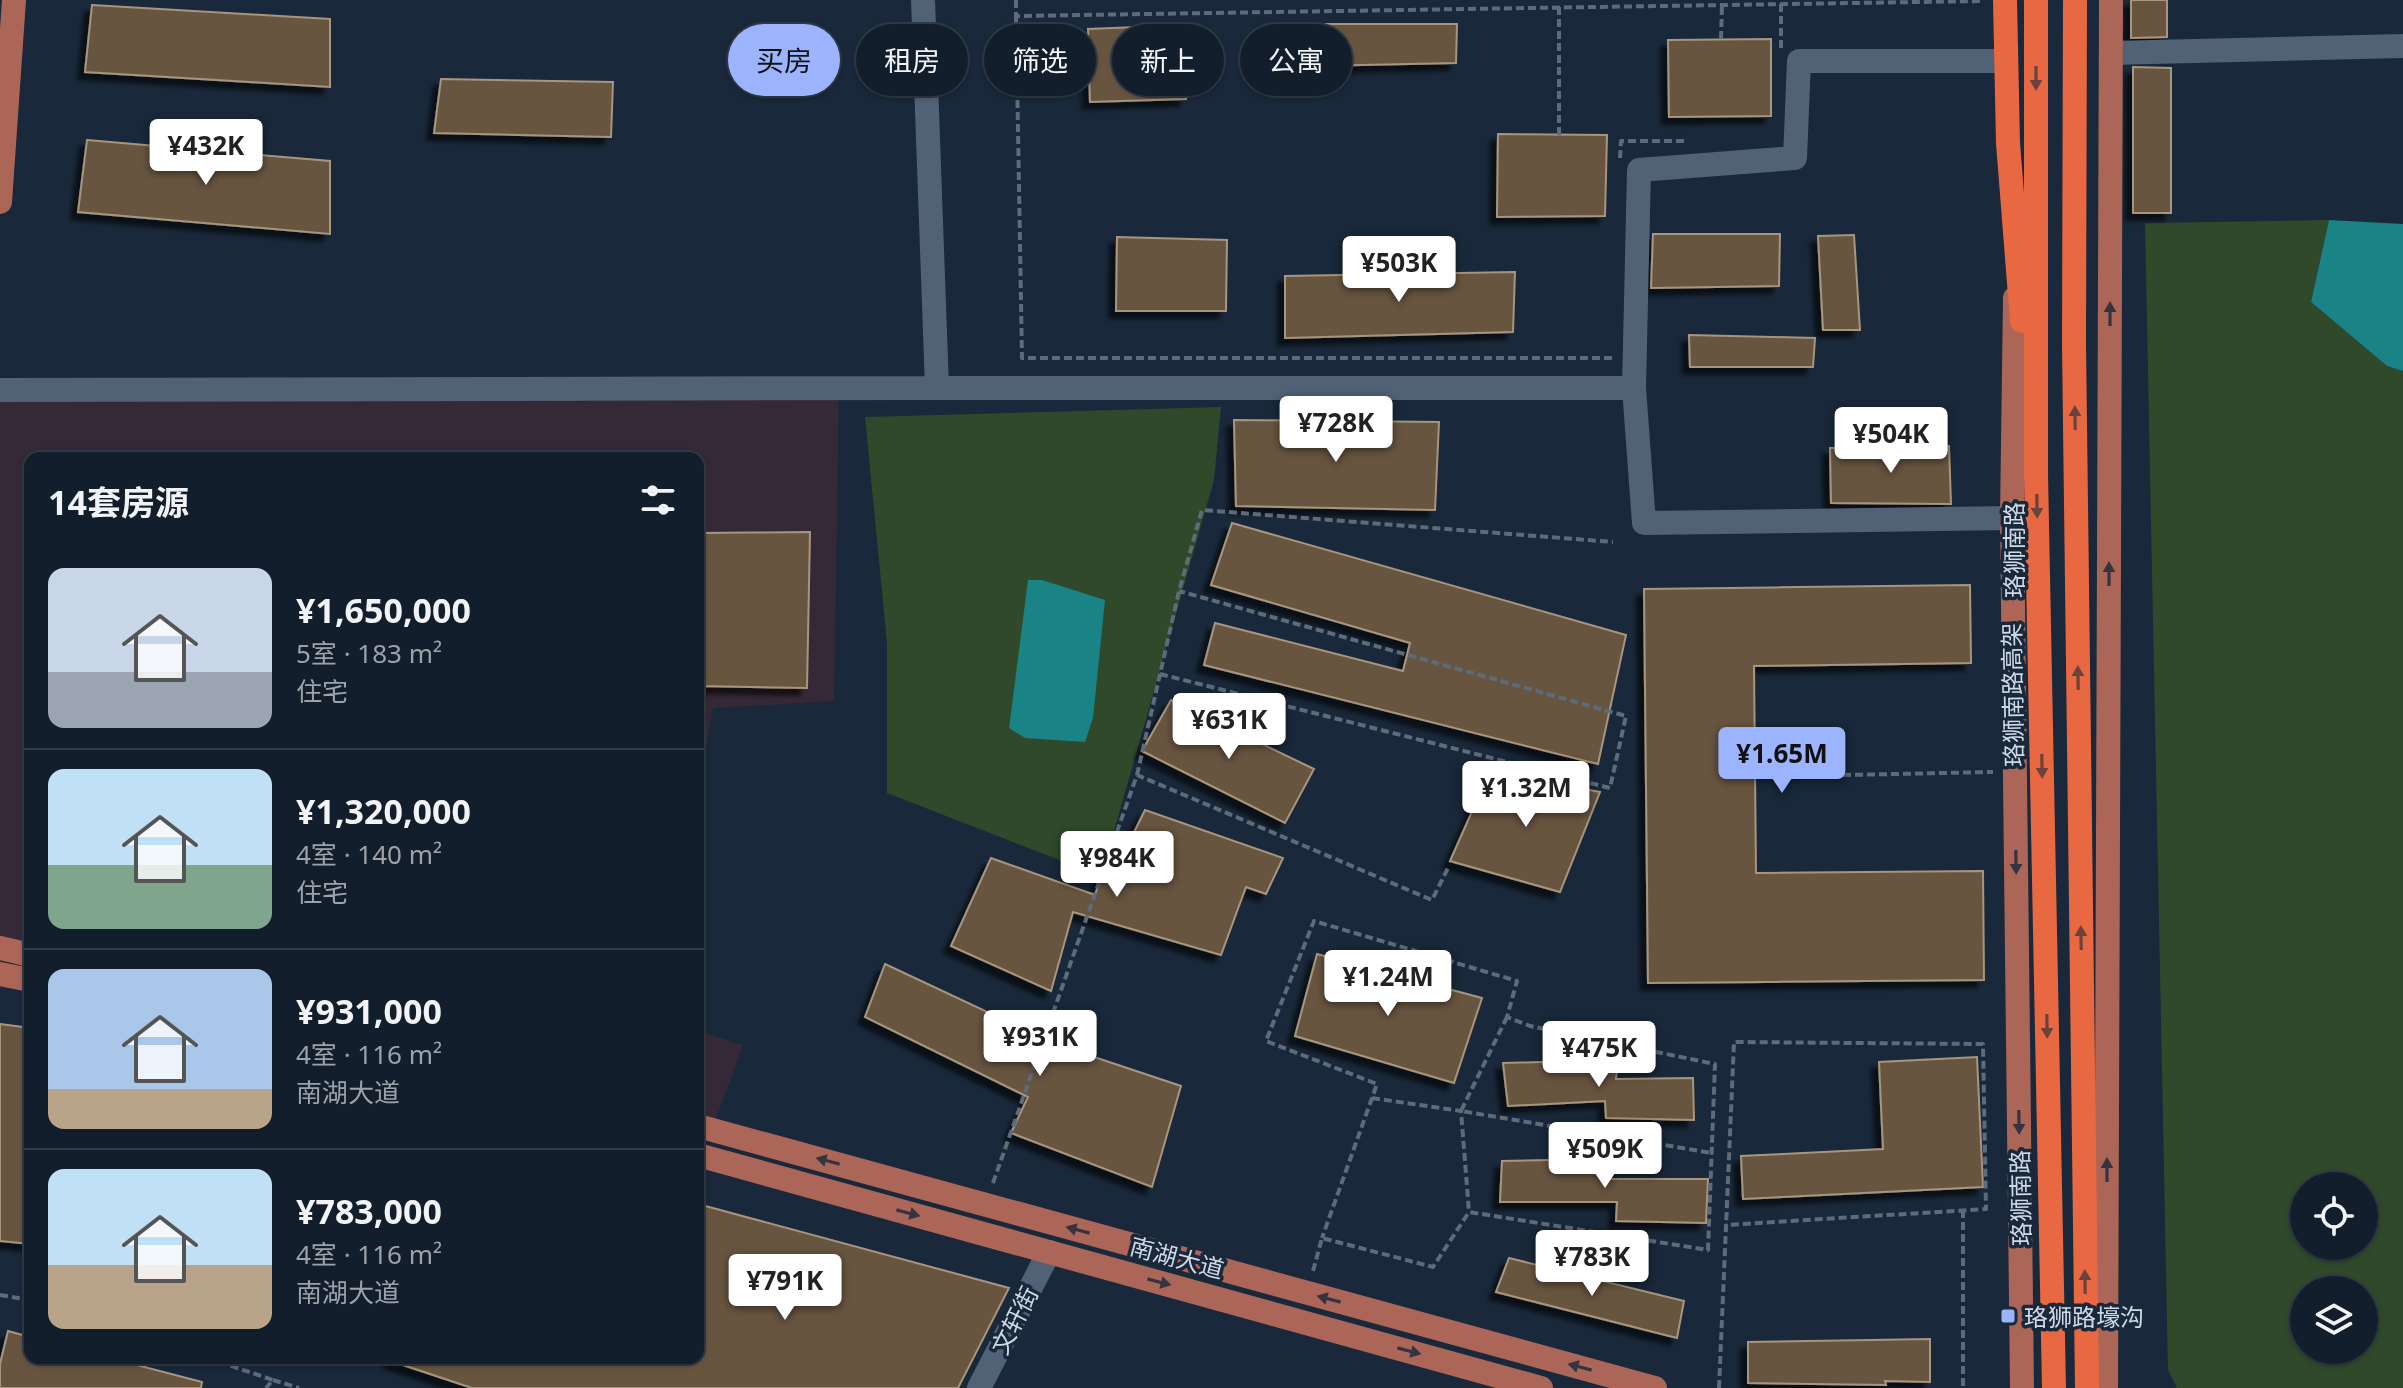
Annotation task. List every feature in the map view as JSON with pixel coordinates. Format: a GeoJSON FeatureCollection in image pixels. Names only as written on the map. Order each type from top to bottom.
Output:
{"type":"FeatureCollection","features":[{"type":"Feature","properties":{"kind":"highway"},"geometry":{"type":"LineString","coordinates":[[2005,0],[2008,143],[2036,474]]}},
{"type":"Feature","properties":{"kind":"highway","name":"珞狮南路高架"},"geometry":{"type":"LineString","coordinates":[[2036,0],[2036,474],[2054,1388]]}},
{"type":"Feature","properties":{"kind":"highway"},"geometry":{"type":"LineString","coordinates":[[2075,0],[2074,343],[2087,1388]]}},
{"type":"Feature","properties":{"kind":"main road"},"geometry":{"type":"LineString","coordinates":[[0,202],[14,0]]}},
{"type":"Feature","properties":{"kind":"main road","name":"珞狮南路"},"geometry":{"type":"LineString","coordinates":[[2014,0],[2012,518],[2022,1388]]}},
{"type":"Feature","properties":{"kind":"main road"},"geometry":{"type":"LineString","coordinates":[[2106,1388],[2111,0]]}},
{"type":"Feature","properties":{"kind":"main road"},"geometry":{"type":"LineString","coordinates":[[0,948],[24,954]]}},
{"type":"Feature","properties":{"kind":"main road"},"geometry":{"type":"LineString","coordinates":[[0,974],[24,979]]}},
{"type":"Feature","properties":{"kind":"main road","name":"南湖大道"},"geometry":{"type":"LineString","coordinates":[[704,1128],[1655,1388]]}},
{"type":"Feature","properties":{"kind":"main road","name":"南湖大道"},"geometry":{"type":"LineString","coordinates":[[704,1157],[1541,1388]]}},
{"type":"Feature","properties":{"kind":"street"},"geometry":{"type":"LineString","coordinates":[[923,0],[937,388]]}},
{"type":"Feature","properties":{"kind":"street"},"geometry":{"type":"LineString","coordinates":[[2111,53],[2403,46]]}},
{"type":"Feature","properties":{"kind":"street"},"geometry":{"type":"LineString","coordinates":[[2006,61],[1799,61],[1795,158],[1639,170],[1634,388],[1644,523],[2012,518]]}},
{"type":"Feature","properties":{"kind":"street"},"geometry":{"type":"LineString","coordinates":[[0,390],[1634,388]]}},
{"type":"Feature","properties":{"kind":"street","name":"文轩街"},"geometry":{"type":"LineString","coordinates":[[979,1388],[1049,1252]]}},
{"type":"Feature","properties":{"kind":"path"},"geometry":{"type":"LineString","coordinates":[[1016,0],[1022,358],[1615,358]]}},
{"type":"Feature","properties":{"kind":"path"},"geometry":{"type":"LineString","coordinates":[[1016,16],[1996,1]]}},
{"type":"Feature","properties":{"kind":"path"},"geometry":{"type":"LineString","coordinates":[[1780,49],[1781,4]]}},
{"type":"Feature","properties":{"kind":"path"},"geometry":{"type":"LineString","coordinates":[[1721,39],[1722,5]]}},
{"type":"Feature","properties":{"kind":"path"},"geometry":{"type":"LineString","coordinates":[[1559,7],[1559,135]]}},
{"type":"Feature","properties":{"kind":"path"},"geometry":{"type":"LineString","coordinates":[[1620,172],[1621,141],[1700,141]]}},
{"type":"Feature","properties":{"kind":"path"},"geometry":{"type":"LineString","coordinates":[[985,1204],[1137,775],[1179,591],[1202,510],[1613,542]]}},
{"type":"Feature","properties":{"kind":"path"},"geometry":{"type":"LineString","coordinates":[[1160,674],[1610,788],[1626,716],[1179,591]]}},
{"type":"Feature","properties":{"kind":"path"},"geometry":{"type":"LineString","coordinates":[[1795,776],[2015,771]]}},
{"type":"Feature","properties":{"kind":"path"},"geometry":{"type":"LineString","coordinates":[[1137,775],[1432,900],[1449,866]]}},
{"type":"Feature","properties":{"kind":"path"},"geometry":{"type":"LineString","coordinates":[[1307,1293],[1322,1238],[1377,1084],[1266,1041],[1314,921],[1517,981],[1507,1017],[1461,1111],[1469,1212],[1433,1267],[1322,1238]]}},
{"type":"Feature","properties":{"kind":"path"},"geometry":{"type":"LineString","coordinates":[[1469,1212],[1708,1250],[1715,1064],[1530,1026],[1507,1017]]}},
{"type":"Feature","properties":{"kind":"path"},"geometry":{"type":"LineString","coordinates":[[1719,1388],[1726,1225],[1734,1042],[1983,1044],[1986,1209],[1726,1225]]}},
{"type":"Feature","properties":{"kind":"path"},"geometry":{"type":"LineString","coordinates":[[1372,1098],[1712,1153]]}},
{"type":"Feature","properties":{"kind":"path"},"geometry":{"type":"LineString","coordinates":[[1963,1210],[1963,1388]]}},
{"type":"Feature","properties":{"kind":"path"},"geometry":{"type":"LineString","coordinates":[[0,1295],[24,1299]]}},
{"type":"Feature","properties":{"kind":"path"},"geometry":{"type":"LineString","coordinates":[[226,1364],[299,1388]]}},
{"type":"Feature","properties":{"kind":"path"},"geometry":{"type":"LineString","coordinates":[[266,1388],[273,1380]]}},
{"type":"Feature","properties":{"kind":"shaded area"},"geometry":{"type":"Polygon","coordinates":[[[2329,220],[2311,302],[2387,366],[2403,371],[2403,1388],[2177,1388],[2168,1370],[2145,223],[2329,220]]]}},
{"type":"Feature","properties":{"kind":"shaded area"},"geometry":{"type":"Polygon","coordinates":[[[2329,220],[2403,224],[2403,371],[2387,366],[2311,302],[2329,220]]]}},
{"type":"Feature","properties":{"kind":"shaded area"},"geometry":{"type":"Polygon","coordinates":[[[839,388],[834,701],[713,708],[704,758],[704,452],[24,452],[24,956],[0,950],[0,390],[839,388]]]}},
{"type":"Feature","properties":{"kind":"shaded area"},"geometry":{"type":"Polygon","coordinates":[[[1221,407],[1214,480],[1105,863],[1080,868],[887,793],[887,643],[865,417],[1221,407]]]}},
{"type":"Feature","properties":{"kind":"shaded area"},"geometry":{"type":"Polygon","coordinates":[[[1028,580],[1042,580],[1105,600],[1093,718],[1085,742],[1025,738],[1009,728],[1028,580]]]}},
{"type":"Feature","properties":{"kind":"shaded area"},"geometry":{"type":"Polygon","coordinates":[[[704,1033],[743,1045],[712,1130],[704,1128],[704,1033]]]}},
{"type":"Feature","properties":{"kind":"building"},"geometry":{"type":"Polygon","coordinates":[[[2131,0],[2167,0],[2167,37],[2131,38],[2131,0]]]}},
{"type":"Feature","properties":{"kind":"building"},"geometry":{"type":"Polygon","coordinates":[[[92,5],[330,19],[330,87],[85,72],[92,5]]]}},
{"type":"Feature","properties":{"kind":"building"},"geometry":{"type":"Polygon","coordinates":[[[1352,24],[1457,24],[1456,63],[1352,65],[1352,24]]]}},
{"type":"Feature","properties":{"kind":"building"},"geometry":{"type":"Polygon","coordinates":[[[1112,28],[1112,96],[1186,96],[1186,99],[1090,102],[1090,96],[1096,96],[1096,29],[1112,28]]]}},
{"type":"Feature","properties":{"kind":"building"},"geometry":{"type":"Polygon","coordinates":[[[1771,39],[1771,116],[1669,117],[1668,40],[1771,39]]]}},
{"type":"Feature","properties":{"kind":"building"},"geometry":{"type":"Polygon","coordinates":[[[2133,67],[2171,68],[2171,213],[2133,213],[2133,67]]]}},
{"type":"Feature","properties":{"kind":"building"},"geometry":{"type":"Polygon","coordinates":[[[441,79],[613,82],[611,137],[434,133],[441,79]]]}},
{"type":"Feature","properties":{"kind":"building"},"geometry":{"type":"Polygon","coordinates":[[[1498,134],[1607,135],[1605,216],[1497,217],[1498,134]]]}},
{"type":"Feature","properties":{"kind":"building"},"geometry":{"type":"Polygon","coordinates":[[[87,140],[330,161],[330,234],[78,212],[87,140]]]}},
{"type":"Feature","properties":{"kind":"building"},"geometry":{"type":"Polygon","coordinates":[[[1653,234],[1780,234],[1779,286],[1651,288],[1653,234]]]}},
{"type":"Feature","properties":{"kind":"building"},"geometry":{"type":"Polygon","coordinates":[[[1854,235],[1860,330],[1823,330],[1818,236],[1854,235]]]}},
{"type":"Feature","properties":{"kind":"building"},"geometry":{"type":"Polygon","coordinates":[[[1117,237],[1227,240],[1226,311],[1116,311],[1117,237]]]}},
{"type":"Feature","properties":{"kind":"building"},"geometry":{"type":"Polygon","coordinates":[[[1515,272],[1513,332],[1285,338],[1285,276],[1515,272]]]}},
{"type":"Feature","properties":{"kind":"building"},"geometry":{"type":"Polygon","coordinates":[[[1689,335],[1815,338],[1813,367],[1690,367],[1689,335]]]}},
{"type":"Feature","properties":{"kind":"building"},"geometry":{"type":"Polygon","coordinates":[[[1234,420],[1439,422],[1435,510],[1236,506],[1234,420]]]}},
{"type":"Feature","properties":{"kind":"building"},"geometry":{"type":"Polygon","coordinates":[[[1949,446],[1951,504],[1831,503],[1830,448],[1949,446]]]}},
{"type":"Feature","properties":{"kind":"building"},"geometry":{"type":"Polygon","coordinates":[[[1232,523],[1626,635],[1598,764],[1204,665],[1215,623],[1403,671],[1410,643],[1211,585],[1232,523]]]}},
{"type":"Feature","properties":{"kind":"building"},"geometry":{"type":"Polygon","coordinates":[[[810,532],[807,688],[704,686],[704,533],[810,532]]]}},
{"type":"Feature","properties":{"kind":"building"},"geometry":{"type":"Polygon","coordinates":[[[1970,585],[1971,663],[1754,666],[1756,873],[1983,871],[1984,980],[1648,983],[1644,589],[1970,585]]]}},
{"type":"Feature","properties":{"kind":"building"},"geometry":{"type":"Polygon","coordinates":[[[1171,700],[1314,769],[1285,823],[1142,751],[1171,700]]]}},
{"type":"Feature","properties":{"kind":"building"},"geometry":{"type":"Polygon","coordinates":[[[1490,771],[1600,792],[1560,892],[1450,861],[1490,771]]]}},
{"type":"Feature","properties":{"kind":"building"},"geometry":{"type":"Polygon","coordinates":[[[1145,810],[1283,858],[1266,894],[1246,887],[1221,955],[1073,912],[1051,991],[951,946],[991,858],[1095,895],[1105,865],[1116,869],[1145,810]]]}},
{"type":"Feature","properties":{"kind":"building"},"geometry":{"type":"Polygon","coordinates":[[[1317,954],[1482,998],[1454,1083],[1295,1036],[1317,954]]]}},
{"type":"Feature","properties":{"kind":"building"},"geometry":{"type":"Polygon","coordinates":[[[885,964],[1030,1032],[1028,1035],[1181,1086],[1152,1187],[1011,1133],[1028,1097],[865,1017],[885,964]]]}},
{"type":"Feature","properties":{"kind":"building"},"geometry":{"type":"Polygon","coordinates":[[[0,1024],[24,1027],[24,1243],[0,1241],[0,1024]]]}},
{"type":"Feature","properties":{"kind":"building"},"geometry":{"type":"Polygon","coordinates":[[[1977,1057],[1983,1187],[1743,1199],[1741,1156],[1883,1149],[1879,1062],[1977,1057]]]}},
{"type":"Feature","properties":{"kind":"building"},"geometry":{"type":"Polygon","coordinates":[[[1618,1060],[1616,1079],[1693,1078],[1694,1120],[1606,1118],[1605,1101],[1508,1106],[1503,1063],[1618,1060]]]}},
{"type":"Feature","properties":{"kind":"building"},"geometry":{"type":"Polygon","coordinates":[[[1607,1159],[1606,1179],[1708,1179],[1706,1223],[1616,1221],[1617,1202],[1500,1202],[1502,1161],[1607,1159]]]}},
{"type":"Feature","properties":{"kind":"building"},"geometry":{"type":"Polygon","coordinates":[[[704,1206],[1009,1288],[958,1388],[472,1388],[400,1364],[704,1364],[704,1206]]]}},
{"type":"Feature","properties":{"kind":"building"},"geometry":{"type":"Polygon","coordinates":[[[1509,1258],[1684,1301],[1677,1338],[1496,1292],[1509,1258]]]}},
{"type":"Feature","properties":{"kind":"building"},"geometry":{"type":"Polygon","coordinates":[[[8,1331],[24,1335],[24,1364],[133,1364],[202,1382],[201,1388],[0,1388],[0,1364],[8,1331]]]}},
{"type":"Feature","properties":{"kind":"building"},"geometry":{"type":"Polygon","coordinates":[[[1930,1339],[1930,1382],[1885,1381],[1886,1385],[1748,1383],[1748,1342],[1930,1339]]]}},
{"type":"Feature","properties":{"kind":"place","name":"珞狮路壕沟"},"geometry":{"type":"Point","coordinates":[2008,1316]}}]}
